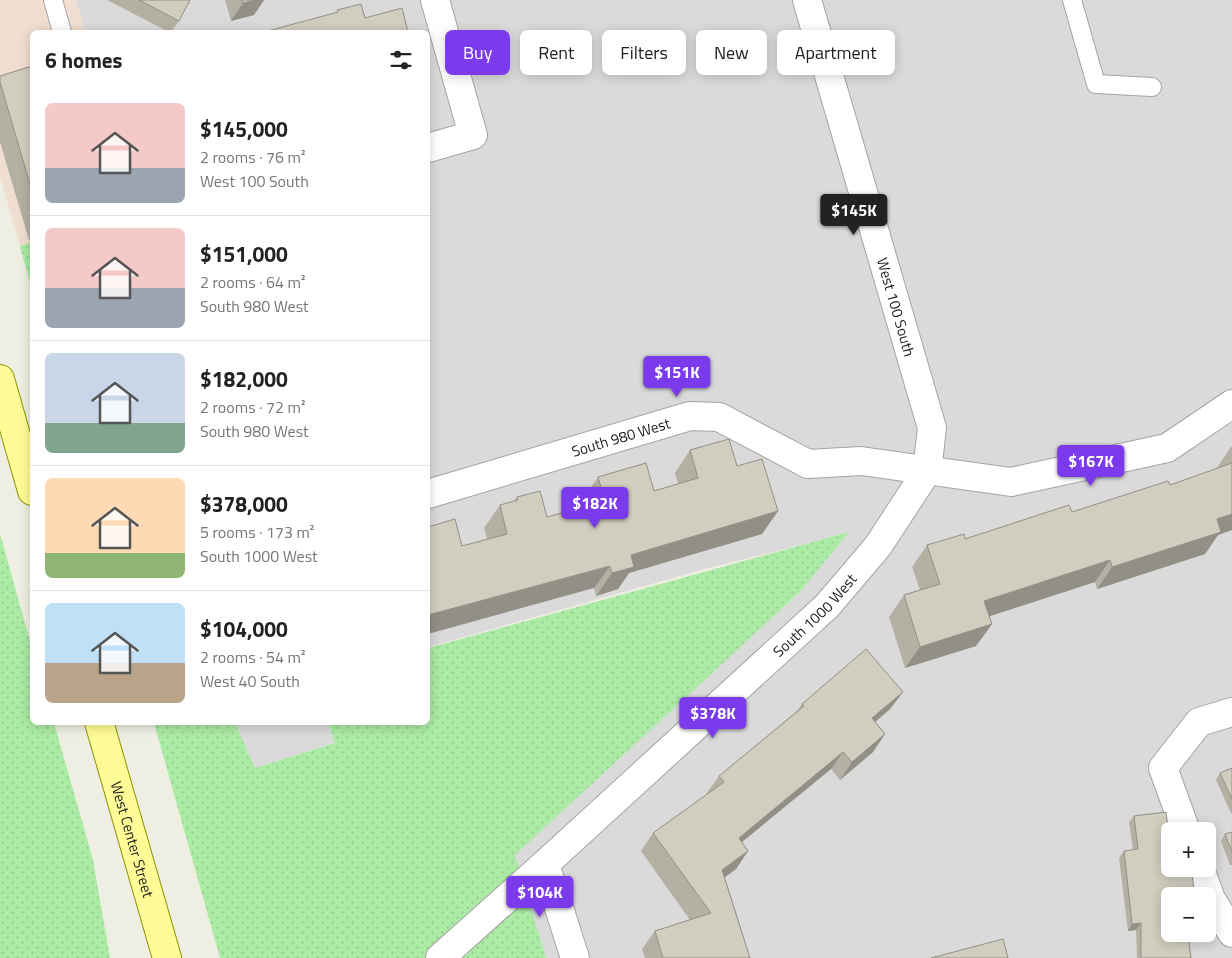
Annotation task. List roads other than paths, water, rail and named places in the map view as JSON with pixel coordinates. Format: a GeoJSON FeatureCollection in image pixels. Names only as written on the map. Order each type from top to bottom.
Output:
{"type":"FeatureCollection","features":[{"type":"Feature","properties":{"kind":"main road"},"geometry":{"type":"LineString","coordinates":[[0,379],[30,483]]}},
{"type":"Feature","properties":{"kind":"main road","name":"West Center Street"},"geometry":{"type":"LineString","coordinates":[[100,725],[167,958]]}},
{"type":"Feature","properties":{"kind":"street"},"geometry":{"type":"LineString","coordinates":[[430,147],[473,135],[435,0]]}},
{"type":"Feature","properties":{"kind":"street","name":"West 100 South"},"geometry":{"type":"LineString","coordinates":[[807,0],[932,428],[927,471]]}},
{"type":"Feature","properties":{"kind":"street"},"geometry":{"type":"LineString","coordinates":[[927,471],[1011,482],[1167,448],[1232,404]]}},
{"type":"Feature","properties":{"kind":"street","name":"South 980 West"},"geometry":{"type":"LineString","coordinates":[[430,493],[690,416],[719,417],[808,464],[860,461],[927,471]]}},
{"type":"Feature","properties":{"kind":"street","name":"South 1000 West"},"geometry":{"type":"LineString","coordinates":[[440,958],[827,606],[878,546],[927,471]]}},
{"type":"Feature","properties":{"kind":"street"},"geometry":{"type":"LineString","coordinates":[[1183,822],[1163,768],[1199,722],[1232,712]]}},
{"type":"Feature","properties":{"kind":"street"},"geometry":{"type":"LineString","coordinates":[[545,864],[575,958]]}},
{"type":"Feature","properties":{"kind":"street"},"geometry":{"type":"LineString","coordinates":[[1203,877],[1211,899],[1232,933]]}},
{"type":"Feature","properties":{"kind":"lane"},"geometry":{"type":"LineString","coordinates":[[53,0],[61,30]]}},
{"type":"Feature","properties":{"kind":"lane"},"geometry":{"type":"LineString","coordinates":[[1072,0],[1096,84],[1152,87]]}}]}
